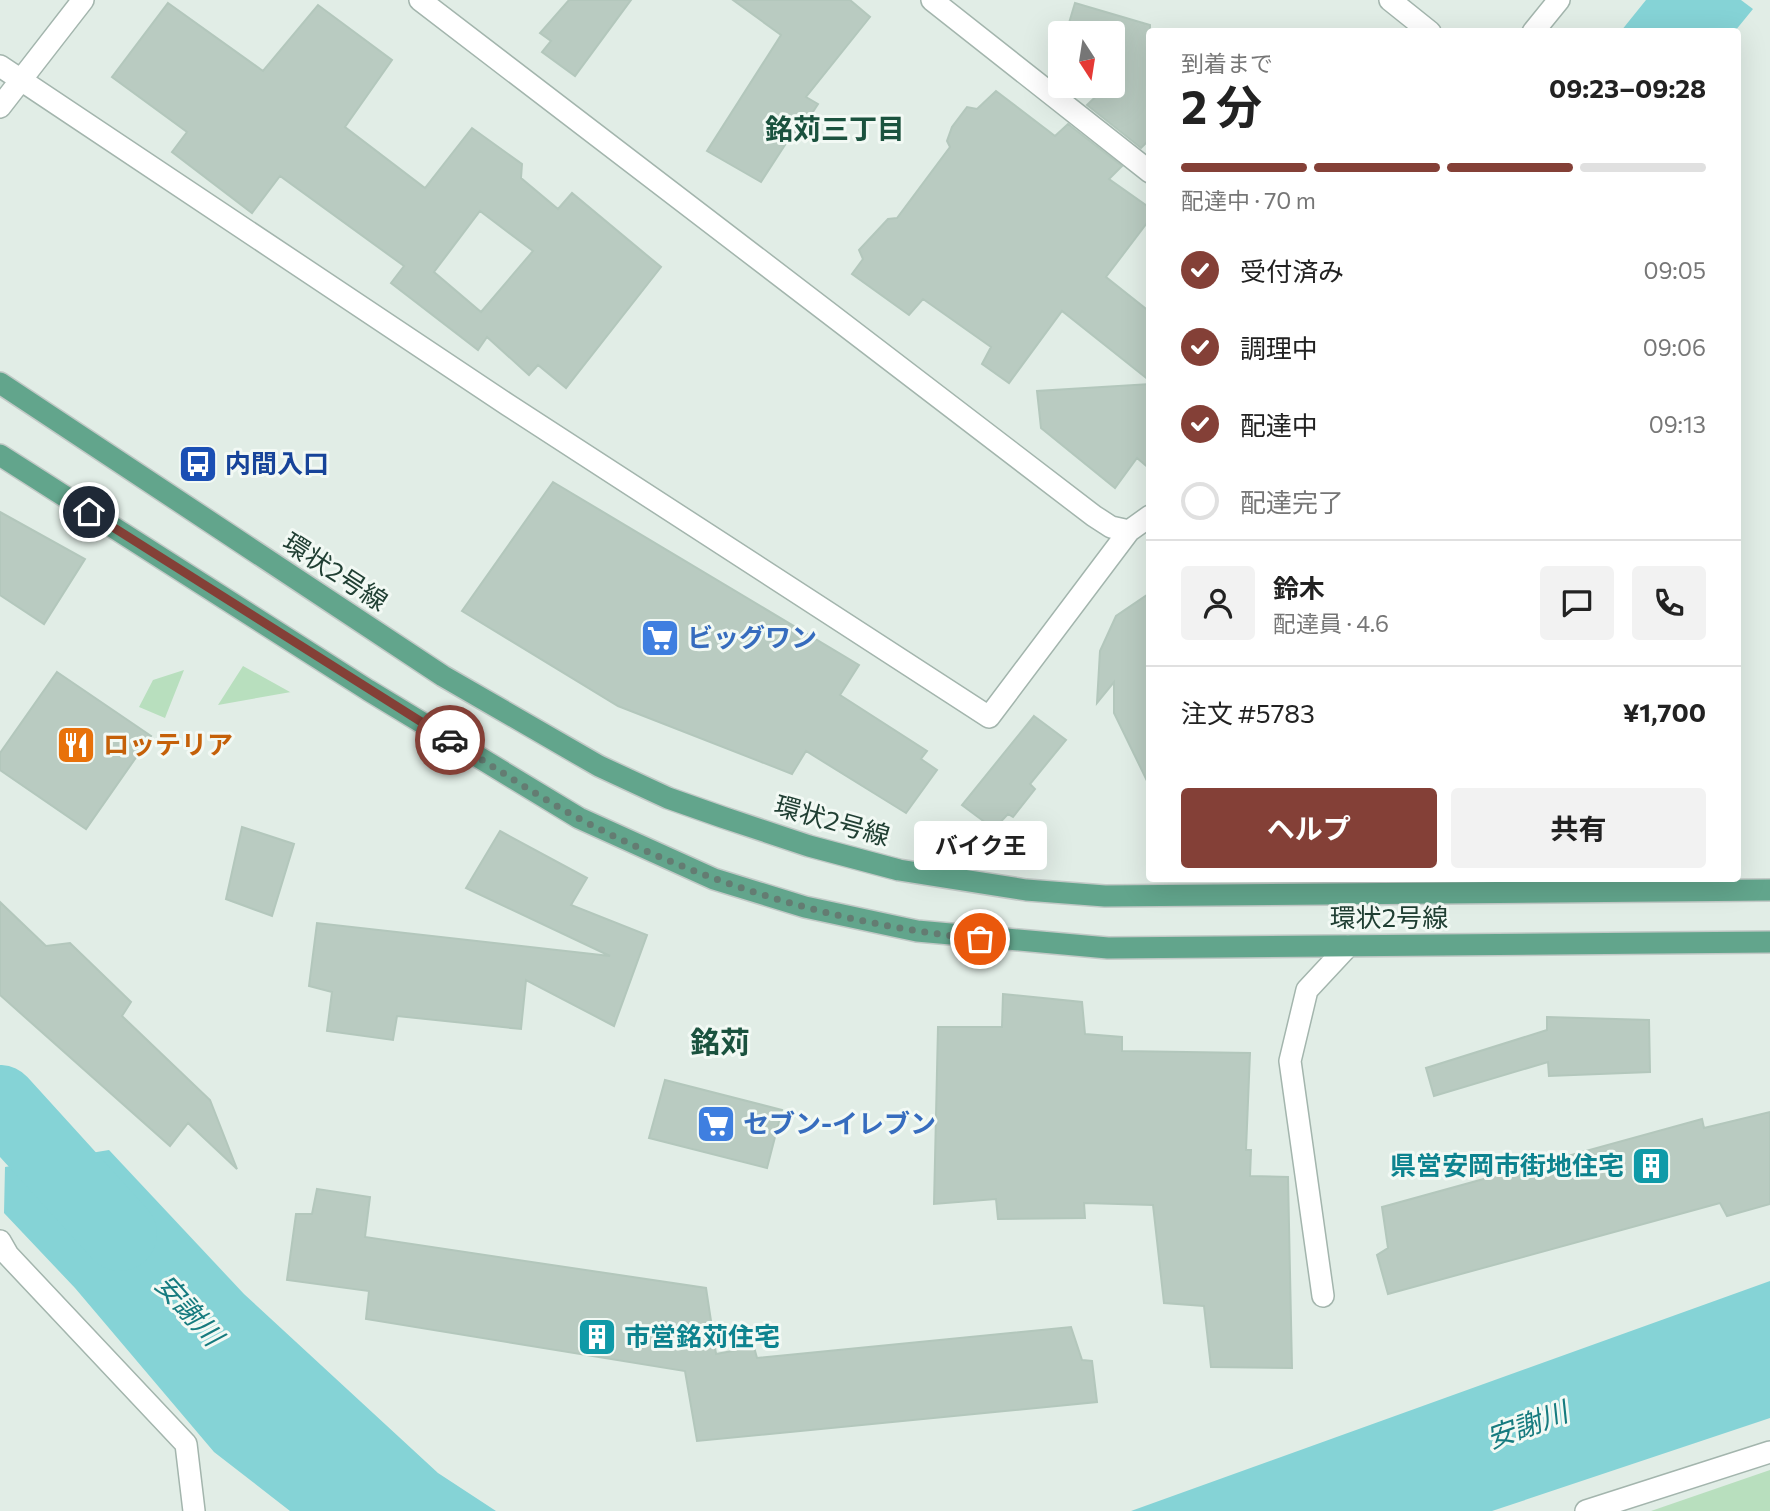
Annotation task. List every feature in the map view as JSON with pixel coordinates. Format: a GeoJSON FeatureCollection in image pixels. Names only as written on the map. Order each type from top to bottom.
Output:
{"type":"FeatureCollection","features":[{"type":"Feature","properties":{"kind":"main road","name":"環状2号線"},"geometry":{"type":"LineString","coordinates":[[0,383],[443,676],[587,759],[668,798],[809,846],[922,876],[1026,890],[1105,896],[1770,890]]}},
{"type":"Feature","properties":{"kind":"main road","name":"環状2号線"},"geometry":{"type":"LineString","coordinates":[[0,455],[321,661],[579,818],[714,879],[805,907],[868,922],[961,937],[1108,948],[1770,942]]}},
{"type":"Feature","properties":{"kind":"street"},"geometry":{"type":"LineString","coordinates":[[0,107],[83,0]]}},
{"type":"Feature","properties":{"kind":"street"},"geometry":{"type":"LineString","coordinates":[[421,0],[1094,516],[1111,527],[1129,530]]}},
{"type":"Feature","properties":{"kind":"street"},"geometry":{"type":"LineString","coordinates":[[932,0],[1146,169]]}},
{"type":"Feature","properties":{"kind":"street"},"geometry":{"type":"LineString","coordinates":[[1390,0],[1425,28]]}},
{"type":"Feature","properties":{"kind":"street"},"geometry":{"type":"LineString","coordinates":[[1536,28],[1559,0]]}},
{"type":"Feature","properties":{"kind":"street"},"geometry":{"type":"LineString","coordinates":[[0,66],[508,405],[989,718],[1129,530],[1146,519]]}},
{"type":"Feature","properties":{"kind":"street"},"geometry":{"type":"LineString","coordinates":[[1323,1296],[1290,1061],[1307,990],[1348,946]]}},
{"type":"Feature","properties":{"kind":"street"},"geometry":{"type":"LineString","coordinates":[[0,1241],[8,1255],[186,1444],[194,1511]]}},
{"type":"Feature","properties":{"kind":"street"},"geometry":{"type":"LineString","coordinates":[[1586,1511],[1770,1452]]}},
{"type":"Feature","properties":{"kind":"green space"},"geometry":{"type":"Polygon","coordinates":[[[243,666],[290,692],[291,692],[218,705],[243,666]]]}},
{"type":"Feature","properties":{"kind":"green space"},"geometry":{"type":"Polygon","coordinates":[[[184,670],[165,718],[139,707],[153,680],[184,670]]]}},
{"type":"Feature","properties":{"kind":"green space"},"geometry":{"type":"Polygon","coordinates":[[[1770,1470],[1770,1511],[1651,1511],[1770,1470]]]}},
{"type":"Feature","properties":{"kind":"water"},"geometry":{"type":"Polygon","coordinates":[[[1646,0],[1741,0],[1753,9],[1737,28],[1623,28],[1646,0]]]}},
{"type":"Feature","properties":{"kind":"water"},"geometry":{"type":"Polygon","coordinates":[[[109,1150],[244,1294],[438,1473],[496,1511],[290,1511],[214,1452],[75,1288],[4,1213],[5,1167],[109,1150]]]}},
{"type":"Feature","properties":{"kind":"water"},"geometry":{"type":"Polygon","coordinates":[[[1770,1281],[1770,1418],[1492,1511],[1131,1511],[1770,1281]]]}},
{"type":"Feature","properties":{"kind":"building"},"geometry":{"type":"Polygon","coordinates":[[[569,0],[631,0],[575,76],[542,52],[551,41],[540,33],[569,0]]]}},
{"type":"Feature","properties":{"kind":"building"},"geometry":{"type":"Polygon","coordinates":[[[733,0],[850,0],[870,17],[806,97],[818,104],[798,135],[794,131],[761,182],[707,151],[781,35],[733,0]]]}},
{"type":"Feature","properties":{"kind":"building"},"geometry":{"type":"Polygon","coordinates":[[[168,3],[263,71],[318,5],[392,60],[345,127],[425,188],[472,128],[522,164],[521,178],[558,209],[572,193],[661,267],[566,388],[538,365],[529,375],[487,337],[478,350],[391,283],[404,266],[280,176],[252,213],[172,152],[187,132],[112,77],[168,3]],[[480,211],[434,272],[481,312],[533,251],[480,211]]]}},
{"type":"Feature","properties":{"kind":"building"},"geometry":{"type":"Polygon","coordinates":[[[1075,3],[1150,25],[1150,28],[1146,28],[1146,143],[1141,148],[1087,105],[1094,98],[1125,98],[1125,21],[1070,21],[1075,3]]]}},
{"type":"Feature","properties":{"kind":"building"},"geometry":{"type":"Polygon","coordinates":[[[996,91],[1055,136],[1068,124],[1122,166],[1109,179],[1146,205],[1146,224],[1106,277],[1146,309],[1146,378],[1062,311],[1009,383],[982,364],[991,347],[923,299],[909,315],[852,274],[863,259],[859,250],[888,219],[897,218],[950,147],[947,141],[952,127],[967,107],[977,109],[996,91]]]}},
{"type":"Feature","properties":{"kind":"building"},"geometry":{"type":"Polygon","coordinates":[[[1146,384],[1146,466],[1137,458],[1115,488],[1041,428],[1037,391],[1146,384]]]}},
{"type":"Feature","properties":{"kind":"building","name":"ビッグワン"},"geometry":{"type":"Polygon","coordinates":[[[553,482],[859,665],[840,695],[927,751],[921,759],[937,770],[906,813],[806,751],[792,774],[618,706],[462,611],[553,482]]]}},
{"type":"Feature","properties":{"kind":"building"},"geometry":{"type":"Polygon","coordinates":[[[0,512],[85,559],[44,624],[0,595],[0,512]]]}},
{"type":"Feature","properties":{"kind":"building"},"geometry":{"type":"Polygon","coordinates":[[[1146,596],[1146,779],[1114,713],[1114,682],[1097,703],[1100,651],[1116,616],[1146,596]]]}},
{"type":"Feature","properties":{"kind":"building","name":"ロッテリア"},"geometry":{"type":"Polygon","coordinates":[[[57,672],[151,736],[86,829],[0,770],[0,753],[57,672]]]}},
{"type":"Feature","properties":{"kind":"building"},"geometry":{"type":"Polygon","coordinates":[[[1034,716],[1066,740],[1030,784],[1035,789],[1013,817],[1008,814],[994,829],[962,805],[1034,716]]]}},
{"type":"Feature","properties":{"kind":"building"},"geometry":{"type":"Polygon","coordinates":[[[242,827],[294,844],[272,916],[226,899],[242,827]]]}},
{"type":"Feature","properties":{"kind":"building"},"geometry":{"type":"Polygon","coordinates":[[[500,831],[587,878],[571,905],[647,935],[614,1026],[526,980],[521,1029],[397,1016],[393,1040],[327,1031],[332,992],[309,986],[317,923],[610,956],[466,888],[500,831]]]}},
{"type":"Feature","properties":{"kind":"building"},"geometry":{"type":"Polygon","coordinates":[[[0,902],[46,946],[70,943],[131,1002],[122,1016],[210,1100],[237,1169],[188,1123],[170,1146],[0,995],[0,902]]]}},
{"type":"Feature","properties":{"kind":"building"},"geometry":{"type":"Polygon","coordinates":[[[1003,994],[1082,1002],[1085,1034],[1122,1037],[1122,1051],[1250,1053],[1246,1150],[1251,1150],[1250,1176],[1288,1177],[1292,1368],[1211,1367],[1204,1306],[1164,1303],[1153,1205],[1084,1203],[1085,1218],[998,1219],[996,1199],[934,1204],[938,1027],[1002,1027],[1003,994]]]}},
{"type":"Feature","properties":{"kind":"building"},"geometry":{"type":"Polygon","coordinates":[[[1547,1017],[1649,1020],[1650,1072],[1549,1076],[1548,1062],[1434,1096],[1426,1068],[1547,1030],[1547,1017]]]}},
{"type":"Feature","properties":{"kind":"building","name":"セブン-イレブン"},"geometry":{"type":"Polygon","coordinates":[[[665,1080],[782,1110],[767,1168],[649,1138],[665,1080]]]}},
{"type":"Feature","properties":{"kind":"building","name":"県営安岡市街地住宅"},"geometry":{"type":"Polygon","coordinates":[[[1770,1112],[1770,1204],[1727,1216],[1720,1203],[1388,1294],[1377,1255],[1388,1248],[1382,1207],[1702,1119],[1704,1128],[1770,1112]]]}},
{"type":"Feature","properties":{"kind":"building","name":"市営銘苅住宅"},"geometry":{"type":"Polygon","coordinates":[[[317,1189],[370,1197],[365,1237],[706,1288],[716,1354],[754,1347],[757,1358],[1071,1327],[1082,1360],[1092,1361],[1097,1402],[697,1441],[685,1371],[366,1319],[369,1291],[287,1280],[296,1214],[312,1214],[317,1189]]]}},
{"type":"Feature","properties":{"kind":"waterway","name":"安謝川"},"geometry":{"type":"LineString","coordinates":[[0,1102],[120,1234]]}},
{"type":"Feature","properties":{"kind":"way so far"},"geometry":{"type":"LineString","coordinates":[[450,740],[579,818],[714,879],[805,907],[893,928],[980,939]]}},
{"type":"Feature","properties":{"kind":"place","name":"内間入口"},"geometry":{"type":"Point","coordinates":[198,464]}},
{"type":"Feature","properties":{"kind":"place","name":"ビッグワン"},"geometry":{"type":"Point","coordinates":[660,638]}},
{"type":"Feature","properties":{"kind":"place","name":"ロッテリア"},"geometry":{"type":"Point","coordinates":[76,745]}},
{"type":"Feature","properties":{"kind":"place","name":"バイク王"},"geometry":{"type":"Point","coordinates":[980,939]}},
{"type":"Feature","properties":{"kind":"place","name":"セブン-イレブン"},"geometry":{"type":"Point","coordinates":[716,1124]}},
{"type":"Feature","properties":{"kind":"place","name":"県営安岡市街地住宅"},"geometry":{"type":"Point","coordinates":[1651,1166]}},
{"type":"Feature","properties":{"kind":"place","name":"市営銘苅住宅"},"geometry":{"type":"Point","coordinates":[597,1337]}},
{"type":"Feature","properties":{"kind":"district","name":"銘苅三丁目"},"geometry":{"type":"Point","coordinates":[835,129]}},
{"type":"Feature","properties":{"kind":"district","name":"銘苅"},"geometry":{"type":"Point","coordinates":[720,1043]}},
{"type":"Feature","properties":{"kind":"route"},"geometry":{"type":"LineString","coordinates":[[89,512],[450,740]]}}]}
